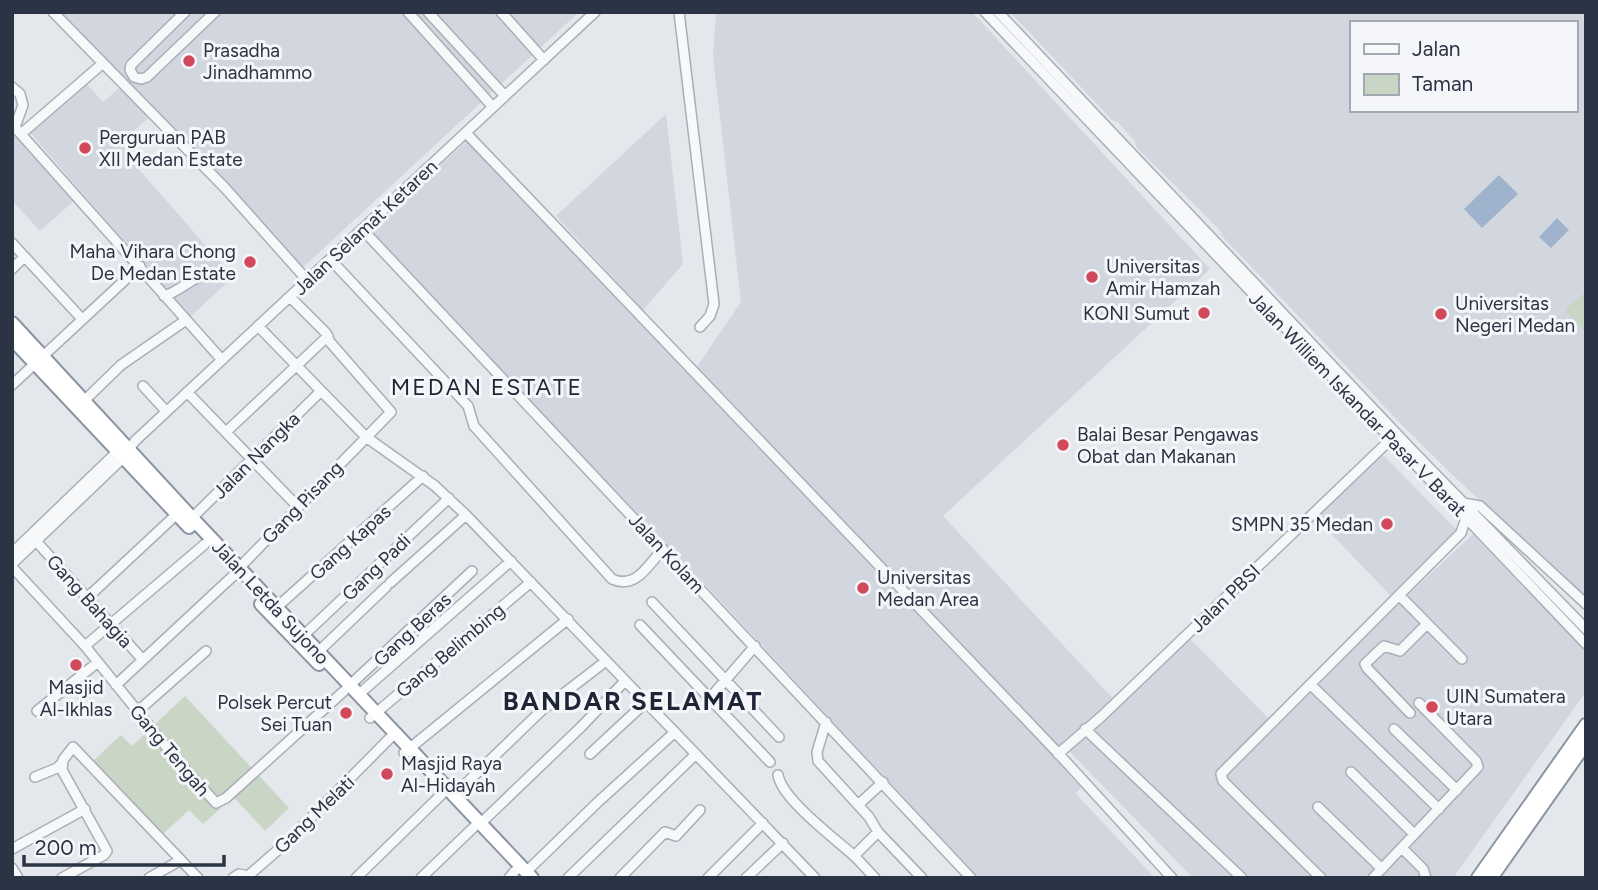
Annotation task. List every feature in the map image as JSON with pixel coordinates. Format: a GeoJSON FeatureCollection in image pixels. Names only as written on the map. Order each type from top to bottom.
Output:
{"type":"FeatureCollection","features":[{"type":"Feature","properties":{"kind":"highway","name":"Jalan Letda Sujono"},"geometry":{"type":"LineString","coordinates":[[12,323],[38,360],[192,518],[237,572],[351,690]]}},
{"type":"Feature","properties":{"kind":"highway","name":"Jalan Letda Sujono"},"geometry":{"type":"LineString","coordinates":[[12,339],[84,401],[177,514],[303,636],[521,875]]}},
{"type":"Feature","properties":{"kind":"highway","name":"Jalan Letda Sujono"},"geometry":{"type":"LineString","coordinates":[[373,715],[390,738],[406,751]]}},
{"type":"Feature","properties":{"kind":"highway"},"geometry":{"type":"LineString","coordinates":[[1478,878],[1586,725]]}},
{"type":"Feature","properties":{"kind":"highway"},"geometry":{"type":"LineString","coordinates":[[1491,878],[1586,743]]}},
{"type":"Feature","properties":{"kind":"street"},"geometry":{"type":"LineString","coordinates":[[54,12],[225,188],[307,280]]}},
{"type":"Feature","properties":{"kind":"street"},"geometry":{"type":"LineString","coordinates":[[185,12],[131,65],[134,77],[147,77],[215,12]]}},
{"type":"Feature","properties":{"kind":"street"},"geometry":{"type":"LineString","coordinates":[[408,12],[493,107]]}},
{"type":"Feature","properties":{"kind":"street"},"geometry":{"type":"LineString","coordinates":[[428,12],[505,96]]}},
{"type":"Feature","properties":{"kind":"street"},"geometry":{"type":"LineString","coordinates":[[501,12],[544,60]]}},
{"type":"Feature","properties":{"kind":"street","name":"Jalan Selamat Ketaren"},"geometry":{"type":"LineString","coordinates":[[126,449],[544,60],[583,16],[595,12]]}},
{"type":"Feature","properties":{"kind":"street"},"geometry":{"type":"LineString","coordinates":[[679,12],[714,304],[710,316],[700,327]]}},
{"type":"Feature","properties":{"kind":"street","name":"Jalan Williem Iskandar Pasar V Barat"},"geometry":{"type":"LineString","coordinates":[[985,12],[1038,62],[1262,297],[1391,439],[1586,644]]}},
{"type":"Feature","properties":{"kind":"street","name":"Jalan Williem Iskandar Pasar V Barat"},"geometry":{"type":"LineString","coordinates":[[998,12],[1038,62]]}},
{"type":"Feature","properties":{"kind":"street"},"geometry":{"type":"LineString","coordinates":[[16,129],[102,64]]}},
{"type":"Feature","properties":{"kind":"street"},"geometry":{"type":"LineString","coordinates":[[12,87],[20,94],[23,105],[16,129]]}},
{"type":"Feature","properties":{"kind":"street"},"geometry":{"type":"LineString","coordinates":[[16,129],[222,360]]}},
{"type":"Feature","properties":{"kind":"street"},"geometry":{"type":"LineString","coordinates":[[466,133],[1058,754],[1172,878]]}},
{"type":"Feature","properties":{"kind":"street","name":"Jalan Kolam"},"geometry":{"type":"LineString","coordinates":[[362,229],[971,878]]}},
{"type":"Feature","properties":{"kind":"street"},"geometry":{"type":"LineString","coordinates":[[12,243],[82,318]]}},
{"type":"Feature","properties":{"kind":"street"},"geometry":{"type":"LineString","coordinates":[[12,269],[24,257]]}},
{"type":"Feature","properties":{"kind":"street"},"geometry":{"type":"LineString","coordinates":[[330,259],[468,406],[474,426],[612,579],[625,583],[633,580],[663,549]]}},
{"type":"Feature","properties":{"kind":"street"},"geometry":{"type":"LineString","coordinates":[[12,385],[140,266]]}},
{"type":"Feature","properties":{"kind":"street"},"geometry":{"type":"LineString","coordinates":[[164,296],[199,277]]}},
{"type":"Feature","properties":{"kind":"street"},"geometry":{"type":"LineString","coordinates":[[226,432],[328,336],[290,297]]}},
{"type":"Feature","properties":{"kind":"street"},"geometry":{"type":"LineString","coordinates":[[84,401],[121,365],[186,320]]}},
{"type":"Feature","properties":{"kind":"street"},"geometry":{"type":"LineString","coordinates":[[258,326],[366,437],[423,476],[467,515],[815,878]]}},
{"type":"Feature","properties":{"kind":"street","name":"Gang Pisang"},"geometry":{"type":"LineString","coordinates":[[116,685],[237,572],[390,415],[391,411],[330,342],[328,336]]}},
{"type":"Feature","properties":{"kind":"street","name":"Jalan Williem Iskandar Pasar V Barat"},"geometry":{"type":"LineString","coordinates":[[1321,360],[1586,629]]}},
{"type":"Feature","properties":{"kind":"street"},"geometry":{"type":"LineString","coordinates":[[143,386],[166,411]]}},
{"type":"Feature","properties":{"kind":"street"},"geometry":{"type":"LineString","coordinates":[[187,392],[298,507]]}},
{"type":"Feature","properties":{"kind":"street","name":"Jalan Nangka"},"geometry":{"type":"LineString","coordinates":[[192,518],[320,392]]}},
{"type":"Feature","properties":{"kind":"street","name":"Jalan PBSI"},"geometry":{"type":"LineString","coordinates":[[1058,754],[1391,439]]}},
{"type":"Feature","properties":{"kind":"street"},"geometry":{"type":"LineString","coordinates":[[12,566],[126,449]]}},
{"type":"Feature","properties":{"kind":"street"},"geometry":{"type":"LineString","coordinates":[[12,553],[126,449]]}},
{"type":"Feature","properties":{"kind":"street","name":"Gang Kapas"},"geometry":{"type":"LineString","coordinates":[[276,608],[423,476]]}},
{"type":"Feature","properties":{"kind":"street","name":"Gang Padi"},"geometry":{"type":"LineString","coordinates":[[303,636],[449,498]]}},
{"type":"Feature","properties":{"kind":"street"},"geometry":{"type":"LineString","coordinates":[[1463,503],[1480,506],[1586,604]]}},
{"type":"Feature","properties":{"kind":"street"},"geometry":{"type":"LineString","coordinates":[[88,597],[177,514]]}},
{"type":"Feature","properties":{"kind":"street"},"geometry":{"type":"LineString","coordinates":[[318,652],[467,515]]}},
{"type":"Feature","properties":{"kind":"street"},"geometry":{"type":"LineString","coordinates":[[1321,878],[1221,776],[1461,533],[1466,519]]}},
{"type":"Feature","properties":{"kind":"street","name":"Gang Bahagia"},"geometry":{"type":"LineString","coordinates":[[36,541],[142,660]]}},
{"type":"Feature","properties":{"kind":"street"},"geometry":{"type":"LineString","coordinates":[[85,646],[205,544]]}},
{"type":"Feature","properties":{"kind":"street"},"geometry":{"type":"LineString","coordinates":[[351,690],[511,561]]}},
{"type":"Feature","properties":{"kind":"street","name":"Gang Tengah"},"geometry":{"type":"LineString","coordinates":[[12,566],[85,646],[217,804],[351,690]]}},
{"type":"Feature","properties":{"kind":"street","name":"Gang Beras"},"geometry":{"type":"LineString","coordinates":[[351,690],[472,571]]}},
{"type":"Feature","properties":{"kind":"street","name":"Gang Belimbing"},"geometry":{"type":"LineString","coordinates":[[373,715],[531,582]]}},
{"type":"Feature","properties":{"kind":"street"},"geometry":{"type":"LineString","coordinates":[[1400,596],[1462,659]]}},
{"type":"Feature","properties":{"kind":"street"},"geometry":{"type":"LineString","coordinates":[[652,602],[779,737]]}},
{"type":"Feature","properties":{"kind":"street"},"geometry":{"type":"LineString","coordinates":[[406,751],[488,687],[568,619]]}},
{"type":"Feature","properties":{"kind":"street"},"geometry":{"type":"LineString","coordinates":[[1410,713],[1365,664],[1384,646],[1400,651],[1427,624]]}},
{"type":"Feature","properties":{"kind":"street"},"geometry":{"type":"LineString","coordinates":[[640,625],[770,762]]}},
{"type":"Feature","properties":{"kind":"street"},"geometry":{"type":"LineString","coordinates":[[710,698],[755,646]]}},
{"type":"Feature","properties":{"kind":"street"},"geometry":{"type":"LineString","coordinates":[[138,711],[206,651]]}},
{"type":"Feature","properties":{"kind":"street"},"geometry":{"type":"LineString","coordinates":[[356,878],[531,720],[606,661]]}},
{"type":"Feature","properties":{"kind":"street"},"geometry":{"type":"LineString","coordinates":[[37,711],[98,662]]}},
{"type":"Feature","properties":{"kind":"street"},"geometry":{"type":"LineString","coordinates":[[421,878],[581,727],[625,681]]}},
{"type":"Feature","properties":{"kind":"street"},"geometry":{"type":"LineString","coordinates":[[1311,685],[1439,809]]}},
{"type":"Feature","properties":{"kind":"street"},"geometry":{"type":"LineString","coordinates":[[590,754],[646,702]]}},
{"type":"Feature","properties":{"kind":"street"},"geometry":{"type":"LineString","coordinates":[[1373,878],[1477,769],[1478,764],[1419,703]]}},
{"type":"Feature","properties":{"kind":"street"},"geometry":{"type":"LineString","coordinates":[[826,722],[817,752],[818,761],[874,822],[878,832],[922,878]]}},
{"type":"Feature","properties":{"kind":"street"},"geometry":{"type":"LineString","coordinates":[[1085,729],[1242,878]]}},
{"type":"Feature","properties":{"kind":"street"},"geometry":{"type":"LineString","coordinates":[[1394,729],[1457,790]]}},
{"type":"Feature","properties":{"kind":"street"},"geometry":{"type":"LineString","coordinates":[[521,875],[675,732]]}},
{"type":"Feature","properties":{"kind":"street","name":"Gang Melati"},"geometry":{"type":"LineString","coordinates":[[233,878],[239,874],[248,876],[287,842],[390,738]]}},
{"type":"Feature","properties":{"kind":"street"},"geometry":{"type":"LineString","coordinates":[[34,777],[58,768],[73,747],[198,878]]}},
{"type":"Feature","properties":{"kind":"street"},"geometry":{"type":"LineString","coordinates":[[568,878],[696,754]]}},
{"type":"Feature","properties":{"kind":"street"},"geometry":{"type":"LineString","coordinates":[[62,764],[67,781],[85,808],[107,851],[62,878]]}},
{"type":"Feature","properties":{"kind":"street"},"geometry":{"type":"LineString","coordinates":[[1352,772],[1415,834]]}},
{"type":"Feature","properties":{"kind":"street"},"geometry":{"type":"LineString","coordinates":[[778,775],[783,789],[812,820],[875,878]]}},
{"type":"Feature","properties":{"kind":"street"},"geometry":{"type":"LineString","coordinates":[[858,805],[883,782]]}},
{"type":"Feature","properties":{"kind":"street"},"geometry":{"type":"LineString","coordinates":[[1318,807],[1382,869]]}},
{"type":"Feature","properties":{"kind":"street"},"geometry":{"type":"LineString","coordinates":[[12,849],[85,808]]}},
{"type":"Feature","properties":{"kind":"street"},"geometry":{"type":"LineString","coordinates":[[620,878],[665,832],[676,836],[700,810]]}},
{"type":"Feature","properties":{"kind":"street"},"geometry":{"type":"LineString","coordinates":[[708,878],[763,823]]}},
{"type":"Feature","properties":{"kind":"street"},"geometry":{"type":"LineString","coordinates":[[854,856],[878,832]]}},
{"type":"Feature","properties":{"kind":"street"},"geometry":{"type":"LineString","coordinates":[[746,878],[783,843]]}},
{"type":"Feature","properties":{"kind":"street"},"geometry":{"type":"LineString","coordinates":[[1402,848],[1423,869],[1426,878]]}},
{"type":"Feature","properties":{"kind":"street"},"geometry":{"type":"LineString","coordinates":[[149,878],[181,860]]}},
{"type":"Feature","properties":{"kind":"street"},"geometry":{"type":"LineString","coordinates":[[12,868],[19,878]]}},
{"type":"Feature","properties":{"kind":"shaded area"},"geometry":{"type":"Polygon","coordinates":[[[58,12],[579,12],[298,272],[152,115],[122,141],[132,154],[129,158],[233,277],[190,317],[27,129],[84,81],[103,102],[125,83],[58,12]]]}},
{"type":"Feature","properties":{"kind":"shaded area"},"geometry":{"type":"Polygon","coordinates":[[[716,12],[972,12],[1210,269],[943,516],[1118,704],[1188,637],[1272,722],[1473,534],[1586,651],[1586,692],[1453,878],[1193,878],[1064,746],[1053,756],[1081,788],[1075,793],[1155,878],[979,878],[369,231],[468,140],[692,374],[741,302],[713,56],[716,12]]]}},
{"type":"Feature","properties":{"kind":"shaded area","name":"Universitas Negeri Medan"},"geometry":{"type":"Polygon","coordinates":[[[1010,12],[1586,12],[1586,597],[1406,429],[1204,214],[1137,148],[1119,123],[1112,120],[1010,12]]]}},
{"type":"Feature","properties":{"kind":"shaded area"},"geometry":{"type":"Polygon","coordinates":[[[666,114],[683,264],[643,310],[556,216],[666,114]]]}},
{"type":"Feature","properties":{"kind":"shaded area"},"geometry":{"type":"Polygon","coordinates":[[[12,130],[75,200],[40,231],[12,200],[12,130]]]}},
{"type":"Feature","properties":{"kind":"shaded area","name":"SMPN 35 Medan"},"geometry":{"type":"Polygon","coordinates":[[[1382,454],[1459,532],[1393,598],[1315,517],[1382,454]]]}},
{"type":"Feature","properties":{"kind":"green space"},"geometry":{"type":"Polygon","coordinates":[[[1586,291],[1586,333],[1565,310],[1586,291]]]}},
{"type":"Feature","properties":{"kind":"green space"},"geometry":{"type":"Polygon","coordinates":[[[185,696],[289,808],[265,831],[229,792],[216,804],[220,809],[203,824],[189,810],[162,835],[93,761],[121,735],[132,746],[185,696]]]}},
{"type":"Feature","properties":{"kind":"water"},"geometry":{"type":"Polygon","coordinates":[[[1499,175],[1518,194],[1482,228],[1464,209],[1499,175]]]}},
{"type":"Feature","properties":{"kind":"water"},"geometry":{"type":"Polygon","coordinates":[[[1557,218],[1569,230],[1551,248],[1539,237],[1557,218]]]}},
{"type":"Feature","properties":{"kind":"place","name":"Prasadha Jinadhammo"},"geometry":{"type":"Point","coordinates":[189,61]}},
{"type":"Feature","properties":{"kind":"place","name":"Perguruan PAB XII Medan Estate"},"geometry":{"type":"Point","coordinates":[85,148]}},
{"type":"Feature","properties":{"kind":"place","name":"Maha Vihara Chong De Medan Estate"},"geometry":{"type":"Point","coordinates":[250,262]}},
{"type":"Feature","properties":{"kind":"place","name":"Universitas Amir Hamzah"},"geometry":{"type":"Point","coordinates":[1092,277]}},
{"type":"Feature","properties":{"kind":"place","name":"KONI Sumut"},"geometry":{"type":"Point","coordinates":[1204,313]}},
{"type":"Feature","properties":{"kind":"place","name":"Universitas Negeri Medan"},"geometry":{"type":"Point","coordinates":[1441,314]}},
{"type":"Feature","properties":{"kind":"place","name":"Balai Besar Pengawas Obat dan Makanan"},"geometry":{"type":"Point","coordinates":[1063,445]}},
{"type":"Feature","properties":{"kind":"place","name":"SMPN 35 Medan"},"geometry":{"type":"Point","coordinates":[1387,524]}},
{"type":"Feature","properties":{"kind":"place","name":"Universitas Medan Area"},"geometry":{"type":"Point","coordinates":[863,588]}},
{"type":"Feature","properties":{"kind":"place","name":"Masjid Al-Ikhlas"},"geometry":{"type":"Point","coordinates":[76,665]}},
{"type":"Feature","properties":{"kind":"place","name":"UIN Sumatera Utara"},"geometry":{"type":"Point","coordinates":[1432,707]}},
{"type":"Feature","properties":{"kind":"place","name":"Polsek Percut Sei Tuan"},"geometry":{"type":"Point","coordinates":[346,713]}},
{"type":"Feature","properties":{"kind":"place","name":"Masjid Raya Al-Hidayah"},"geometry":{"type":"Point","coordinates":[387,774]}},
{"type":"Feature","properties":{"kind":"district","name":"MEDAN ESTATE"},"geometry":{"type":"Point","coordinates":[487,387]}},
{"type":"Feature","properties":{"kind":"district","name":"BANDAR SELAMAT"},"geometry":{"type":"Point","coordinates":[633,701]}}]}
